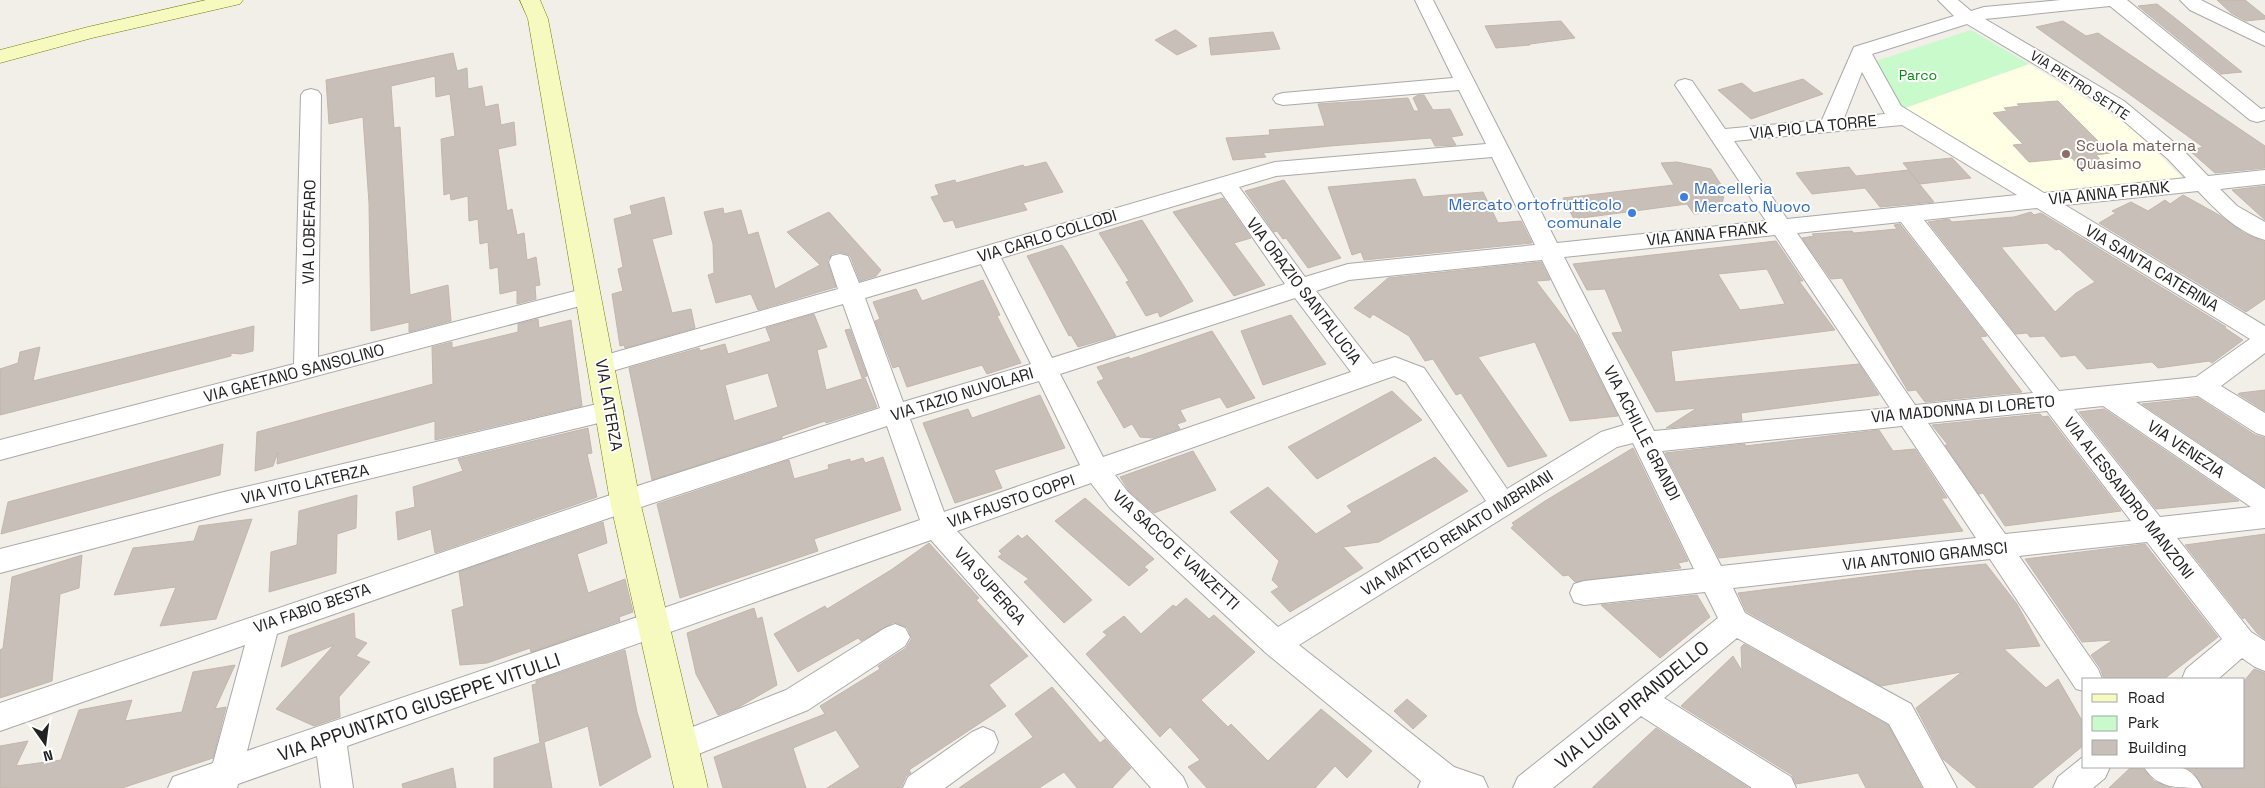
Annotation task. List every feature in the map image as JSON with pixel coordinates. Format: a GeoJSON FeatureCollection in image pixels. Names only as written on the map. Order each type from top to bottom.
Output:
{"type":"FeatureCollection","features":[{"type":"Feature","properties":{"kind":"street"},"geometry":{"type":"LineString","coordinates":[[0,57],[97,31],[233,0]]}},
{"type":"Feature","properties":{"kind":"street","name":"VIA ACHILLE GRANDI"},"geometry":{"type":"LineString","coordinates":[[1424,0],[1736,622]]}},
{"type":"Feature","properties":{"kind":"street","name":"VIA PIETRO SETTE"},"geometry":{"type":"LineString","coordinates":[[1947,0],[1968,17],[2117,105],[2175,154],[2229,211],[2265,232]]}},
{"type":"Feature","properties":{"kind":"street"},"geometry":{"type":"LineString","coordinates":[[2114,0],[2261,115]]}},
{"type":"Feature","properties":{"kind":"street"},"geometry":{"type":"LineString","coordinates":[[1830,126],[1861,52],[1984,13],[2118,0]]}},
{"type":"Feature","properties":{"kind":"street"},"geometry":{"type":"LineString","coordinates":[[2189,0],[2265,40]]}},
{"type":"Feature","properties":{"kind":"street","name":"VIA LATERZA"},"geometry":{"type":"LineString","coordinates":[[536,6],[587,296],[602,365],[626,501],[691,788]]}},
{"type":"Feature","properties":{"kind":"street"},"geometry":{"type":"LineString","coordinates":[[2242,29],[2265,27]]}},
{"type":"Feature","properties":{"kind":"street","name":"VIA SANTA CATERINA"},"geometry":{"type":"LineString","coordinates":[[1861,52],[1892,110],[2265,337]]}},
{"type":"Feature","properties":{"kind":"street"},"geometry":{"type":"LineString","coordinates":[[1283,99],[1466,83]]}},
{"type":"Feature","properties":{"kind":"street"},"geometry":{"type":"LineString","coordinates":[[1685,85],[2086,678]]}},
{"type":"Feature","properties":{"kind":"street","name":"VIA LOBEFARO"},"geometry":{"type":"LineString","coordinates":[[306,369],[311,95]]}},
{"type":"Feature","properties":{"kind":"street","name":"VIA PIO LA TORRE"},"geometry":{"type":"LineString","coordinates":[[1720,136],[1906,118]]}},
{"type":"Feature","properties":{"kind":"street","name":"VIA CARLO COLLODI"},"geometry":{"type":"LineString","coordinates":[[602,365],[1275,169],[1499,150]]}},
{"type":"Feature","properties":{"kind":"street","name":"VIA ANNA FRANK"},"geometry":{"type":"LineString","coordinates":[[1300,287],[1348,272],[1782,226],[2265,178]]}},
{"type":"Feature","properties":{"kind":"street","name":"VIA ORAZIO SANTALUCIA"},"geometry":{"type":"LineString","coordinates":[[1225,183],[1300,287],[1368,376],[1395,366],[1415,375],[1503,505]]}},
{"type":"Feature","properties":{"kind":"street","name":"VIA ALESSANDRO MANZONI"},"geometry":{"type":"LineString","coordinates":[[1906,214],[2241,641],[2265,658]]}},
{"type":"Feature","properties":{"kind":"street","name":"VIA SACCO E VANZETTI"},"geometry":{"type":"LineString","coordinates":[[988,254],[1044,370],[1098,472],[1119,500],[1276,644],[1450,785]]}},
{"type":"Feature","properties":{"kind":"street","name":"VIA SUPERGA"},"geometry":{"type":"LineString","coordinates":[[840,262],[936,527],[1172,788]]}},
{"type":"Feature","properties":{"kind":"street","name":"VIA TAZIO NUVOLARI"},"geometry":{"type":"LineString","coordinates":[[626,501],[894,414],[1044,370],[1300,287]]}},
{"type":"Feature","properties":{"kind":"street","name":"VIA GAETANO SANSOLINO"},"geometry":{"type":"LineString","coordinates":[[0,450],[587,296]]}},
{"type":"Feature","properties":{"kind":"street","name":"VIA MADONNA DI LORETO"},"geometry":{"type":"LineString","coordinates":[[1644,436],[1908,414],[2202,386],[2265,341]]}},
{"type":"Feature","properties":{"kind":"street","name":"VIA FAUSTO COPPI"},"geometry":{"type":"LineString","coordinates":[[654,626],[1368,376]]}},
{"type":"Feature","properties":{"kind":"street"},"geometry":{"type":"LineString","coordinates":[[2202,386],[2265,426]]}},
{"type":"Feature","properties":{"kind":"street","name":"VIA VENEZIA"},"geometry":{"type":"LineString","coordinates":[[2108,396],[2265,503]]}},
{"type":"Feature","properties":{"kind":"street","name":"VIA VITO LATERZA"},"geometry":{"type":"LineString","coordinates":[[0,562],[224,503],[610,411]]}},
{"type":"Feature","properties":{"kind":"street","name":"VIA MATTEO RENATO IMBRIANI"},"geometry":{"type":"LineString","coordinates":[[1276,644],[1610,439],[1644,436]]}},
{"type":"Feature","properties":{"kind":"street","name":"VIA FABIO BESTA"},"geometry":{"type":"LineString","coordinates":[[0,716],[626,501]]}},
{"type":"Feature","properties":{"kind":"street","name":"VIA ANTONIO GRAMSCI"},"geometry":{"type":"LineString","coordinates":[[1584,593],[2265,518]]}},
{"type":"Feature","properties":{"kind":"street"},"geometry":{"type":"LineString","coordinates":[[1736,622],[1900,714],[1941,788]]}},
{"type":"Feature","properties":{"kind":"street","name":"VIA LUIGI PIRANDELLO"},"geometry":{"type":"LineString","coordinates":[[1529,788],[1736,622]]}},
{"type":"Feature","properties":{"kind":"street"},"geometry":{"type":"LineString","coordinates":[[223,781],[265,624]]}},
{"type":"Feature","properties":{"kind":"street","name":"VIA APPUNTATO GIUSEPPE VITULLI"},"geometry":{"type":"LineString","coordinates":[[184,788],[223,781],[330,737],[654,626]]}},
{"type":"Feature","properties":{"kind":"street"},"geometry":{"type":"LineString","coordinates":[[681,746],[797,700],[895,637]]}},
{"type":"Feature","properties":{"kind":"street"},"geometry":{"type":"LineString","coordinates":[[2198,678],[2241,641]]}},
{"type":"Feature","properties":{"kind":"street"},"geometry":{"type":"LineString","coordinates":[[1640,699],[1780,788]]}},
{"type":"Feature","properties":{"kind":"street"},"geometry":{"type":"LineString","coordinates":[[330,737],[337,788]]}},
{"type":"Feature","properties":{"kind":"street"},"geometry":{"type":"LineString","coordinates":[[919,788],[983,742]]}},
{"type":"Feature","properties":{"kind":"street"},"geometry":{"type":"LineString","coordinates":[[2069,788],[2093,768]]}},
{"type":"Feature","properties":{"kind":"street"},"geometry":{"type":"LineString","coordinates":[[2161,768],[2186,788]]}},
{"type":"Feature","properties":{"kind":"shaded area","name":"Scuola materna Quasimo"},"geometry":{"type":"Polygon","coordinates":[[[2029,64],[2132,127],[2185,181],[2040,195],[1902,109],[2029,64]]]}},
{"type":"Feature","properties":{"kind":"green space","name":"Parco"},"geometry":{"type":"Polygon","coordinates":[[[1971,30],[2029,64],[1902,109],[1876,61],[1971,30]]]}},
{"type":"Feature","properties":{"kind":"building"},"geometry":{"type":"Polygon","coordinates":[[[2217,0],[2245,0],[2265,16],[2265,19],[2246,21],[2231,13],[2217,0]]]}},
{"type":"Feature","properties":{"kind":"building"},"geometry":{"type":"Polygon","coordinates":[[[2157,4],[2242,72],[2221,74],[2138,6],[2157,4]]]}},
{"type":"Feature","properties":{"kind":"building"},"geometry":{"type":"Polygon","coordinates":[[[1561,21],[1575,38],[1496,48],[1485,26],[1561,21]]]}},
{"type":"Feature","properties":{"kind":"building"},"geometry":{"type":"Polygon","coordinates":[[[2063,21],[2086,36],[2098,33],[2265,146],[2265,168],[2215,173],[2190,151],[2203,147],[2036,27],[2063,21]]]}},
{"type":"Feature","properties":{"kind":"building"},"geometry":{"type":"Polygon","coordinates":[[[1175,30],[1197,46],[1177,55],[1155,40],[1175,30]]]}},
{"type":"Feature","properties":{"kind":"building"},"geometry":{"type":"Polygon","coordinates":[[[1273,32],[1280,49],[1211,55],[1209,38],[1273,32]]]}},
{"type":"Feature","properties":{"kind":"building"},"geometry":{"type":"Polygon","coordinates":[[[453,53],[457,71],[467,68],[468,89],[482,86],[485,107],[498,104],[501,125],[514,122],[516,145],[498,149],[507,211],[512,209],[517,235],[524,233],[527,260],[536,257],[540,285],[535,286],[536,299],[517,304],[517,290],[500,294],[498,267],[490,269],[488,242],[480,244],[478,219],[469,221],[468,196],[451,200],[450,193],[444,195],[441,139],[455,136],[450,94],[436,97],[435,76],[391,86],[394,128],[400,127],[410,295],[448,285],[451,321],[409,332],[409,322],[371,331],[369,203],[363,117],[329,124],[326,80],[453,53]]]}},
{"type":"Feature","properties":{"kind":"building"},"geometry":{"type":"Polygon","coordinates":[[[1803,79],[1823,94],[1751,119],[1718,90],[1742,83],[1754,93],[1803,79]]]}},
{"type":"Feature","properties":{"kind":"building"},"geometry":{"type":"Polygon","coordinates":[[[1418,95],[1424,95],[1433,110],[1450,109],[1463,135],[1451,137],[1456,145],[1435,146],[1431,138],[1263,153],[1266,157],[1233,160],[1226,138],[1270,135],[1269,130],[1325,126],[1318,104],[1408,98],[1414,111],[1419,111],[1413,98],[1418,95]]]}},
{"type":"Feature","properties":{"kind":"building"},"geometry":{"type":"Polygon","coordinates":[[[2058,101],[2110,153],[2096,155],[2107,167],[2082,169],[2072,158],[2029,162],[2013,145],[2023,144],[1993,113],[2007,111],[2004,108],[2020,106],[2017,104],[2058,101]]]}},
{"type":"Feature","properties":{"kind":"building"},"geometry":{"type":"Polygon","coordinates":[[[1952,158],[1971,178],[1920,184],[1903,163],[1952,158]]]}},
{"type":"Feature","properties":{"kind":"building"},"geometry":{"type":"Polygon","coordinates":[[[1046,162],[1063,192],[1023,203],[1027,210],[956,228],[953,220],[944,222],[931,197],[939,195],[935,185],[955,180],[956,183],[1023,165],[1025,167],[1046,162]]]}},
{"type":"Feature","properties":{"kind":"building"},"geometry":{"type":"Polygon","coordinates":[[[1677,162],[1711,169],[1725,191],[1722,204],[1710,213],[1694,214],[1687,204],[1574,219],[1563,198],[1674,185],[1661,163],[1677,162]]]}},
{"type":"Feature","properties":{"kind":"building"},"geometry":{"type":"Polygon","coordinates":[[[1849,167],[1856,176],[1908,170],[1934,202],[1880,207],[1865,188],[1812,194],[1796,173],[1849,167]]]}},
{"type":"Feature","properties":{"kind":"building"},"geometry":{"type":"Polygon","coordinates":[[[1415,179],[1423,197],[1483,192],[1498,223],[1521,221],[1532,243],[1364,260],[1361,252],[1352,255],[1328,187],[1415,179]]]}},
{"type":"Feature","properties":{"kind":"building"},"geometry":{"type":"Polygon","coordinates":[[[1284,180],[1341,258],[1308,268],[1286,238],[1283,239],[1277,231],[1274,232],[1245,191],[1284,180]]]}},
{"type":"Feature","properties":{"kind":"building"},"geometry":{"type":"Polygon","coordinates":[[[2265,186],[2265,220],[2232,190],[2265,186]]]}},
{"type":"Feature","properties":{"kind":"building"},"geometry":{"type":"Polygon","coordinates":[[[2183,195],[2219,215],[2244,233],[2265,242],[2265,299],[2246,312],[2099,223],[2116,213],[2112,211],[2131,202],[2148,211],[2165,200],[2170,204],[2183,195]]]}},
{"type":"Feature","properties":{"kind":"building"},"geometry":{"type":"Polygon","coordinates":[[[664,197],[672,234],[652,239],[672,313],[691,309],[695,328],[625,348],[624,345],[620,346],[612,294],[623,291],[618,269],[623,267],[614,219],[632,214],[630,206],[664,197]]]}},
{"type":"Feature","properties":{"kind":"building"},"geometry":{"type":"Polygon","coordinates":[[[1223,198],[1251,238],[1234,243],[1265,285],[1234,296],[1173,212],[1223,198]]]}},
{"type":"Feature","properties":{"kind":"building"},"geometry":{"type":"Polygon","coordinates":[[[723,208],[724,214],[741,210],[748,235],[758,232],[775,289],[820,265],[787,232],[829,212],[881,270],[876,276],[860,281],[850,255],[840,252],[832,254],[827,261],[836,287],[758,310],[751,294],[716,303],[708,275],[714,273],[713,244],[704,212],[723,208]]]}},
{"type":"Feature","properties":{"kind":"building"},"geometry":{"type":"Polygon","coordinates":[[[2031,212],[2034,215],[2041,213],[2226,327],[2243,340],[2212,363],[2209,361],[2158,368],[2152,362],[2087,369],[2075,355],[2061,357],[2044,336],[2030,337],[2027,333],[2016,334],[1928,222],[1949,219],[1952,222],[2014,217],[2031,212]],[[2047,243],[2001,247],[2055,312],[2076,293],[2095,282],[2059,249],[2056,250],[2047,243]]]}},
{"type":"Feature","properties":{"kind":"building"},"geometry":{"type":"Polygon","coordinates":[[[1142,220],[1193,301],[1160,317],[1158,312],[1146,316],[1126,282],[1129,281],[1099,233],[1142,220]]]}},
{"type":"Feature","properties":{"kind":"building"},"geometry":{"type":"Polygon","coordinates":[[[1900,224],[1987,336],[1980,337],[2022,392],[1925,402],[1916,390],[1908,391],[1842,278],[1831,279],[1802,238],[1814,236],[1812,234],[1897,229],[1894,225],[1900,224]]]}},
{"type":"Feature","properties":{"kind":"building"},"geometry":{"type":"Polygon","coordinates":[[[1776,241],[1803,281],[1799,281],[1835,330],[1671,351],[1675,382],[1859,364],[1879,395],[1741,413],[1742,421],[1666,428],[1697,408],[1656,412],[1612,333],[1623,332],[1605,289],[1587,290],[1573,264],[1776,241]],[[1767,269],[1718,274],[1740,310],[1785,304],[1767,269]]]}},
{"type":"Feature","properties":{"kind":"building"},"geometry":{"type":"Polygon","coordinates":[[[1062,245],[1116,336],[1078,347],[1071,335],[1069,336],[1027,256],[1062,245]]]}},
{"type":"Feature","properties":{"kind":"building"},"geometry":{"type":"Polygon","coordinates":[[[1541,262],[1550,280],[1536,281],[1577,335],[1618,416],[1570,421],[1535,342],[1478,357],[1547,456],[1508,467],[1461,393],[1456,395],[1433,359],[1425,361],[1409,336],[1373,314],[1370,318],[1354,308],[1388,278],[1541,262]]]}},
{"type":"Feature","properties":{"kind":"building"},"geometry":{"type":"Polygon","coordinates":[[[983,280],[1000,315],[997,316],[1021,363],[987,374],[982,365],[907,387],[899,366],[893,368],[875,321],[880,319],[873,302],[916,289],[922,301],[983,280]]]}},
{"type":"Feature","properties":{"kind":"building"},"geometry":{"type":"Polygon","coordinates":[[[814,314],[827,347],[817,350],[826,390],[865,378],[877,407],[826,423],[825,421],[782,436],[782,438],[652,480],[629,368],[699,348],[700,351],[725,344],[728,354],[771,341],[766,328],[814,314]],[[768,373],[725,385],[734,421],[778,407],[768,373]]]}},
{"type":"Feature","properties":{"kind":"building"},"geometry":{"type":"Polygon","coordinates":[[[1291,315],[1326,364],[1263,385],[1241,331],[1291,315]]]}},
{"type":"Feature","properties":{"kind":"building"},"geometry":{"type":"Polygon","coordinates":[[[538,319],[539,328],[571,320],[582,406],[435,440],[435,421],[277,464],[278,452],[273,466],[255,471],[257,432],[433,384],[432,347],[452,342],[452,348],[518,332],[518,324],[538,319]]]}},
{"type":"Feature","properties":{"kind":"building"},"geometry":{"type":"Polygon","coordinates":[[[254,326],[253,351],[241,354],[231,353],[231,356],[0,415],[0,369],[18,363],[20,352],[40,347],[33,381],[254,326]]]}},
{"type":"Feature","properties":{"kind":"building"},"geometry":{"type":"Polygon","coordinates":[[[850,329],[867,376],[862,378],[845,330],[850,329]]]}},
{"type":"Feature","properties":{"kind":"building"},"geometry":{"type":"Polygon","coordinates":[[[1212,331],[1255,398],[1227,408],[1220,397],[1180,410],[1186,421],[1177,424],[1180,429],[1153,438],[1140,437],[1132,424],[1124,428],[1097,382],[1104,379],[1097,367],[1129,357],[1130,359],[1212,331]]]}},
{"type":"Feature","properties":{"kind":"building"},"geometry":{"type":"Polygon","coordinates":[[[2265,390],[2265,411],[2238,394],[2240,393],[2265,390]]]}},
{"type":"Feature","properties":{"kind":"building"},"geometry":{"type":"Polygon","coordinates":[[[1392,391],[1422,420],[1317,479],[1288,447],[1392,391]]]}},
{"type":"Feature","properties":{"kind":"building"},"geometry":{"type":"Polygon","coordinates":[[[1040,395],[1065,448],[994,470],[1002,488],[955,503],[923,423],[968,409],[972,418],[1040,395]]]}},
{"type":"Feature","properties":{"kind":"building"},"geometry":{"type":"Polygon","coordinates":[[[2198,398],[2255,435],[2265,438],[2265,487],[2142,404],[2198,398]]]}},
{"type":"Feature","properties":{"kind":"building"},"geometry":{"type":"Polygon","coordinates":[[[2104,409],[2239,501],[2156,509],[2079,412],[2104,409]]]}},
{"type":"Feature","properties":{"kind":"building"},"geometry":{"type":"Polygon","coordinates":[[[2040,414],[2043,417],[2048,416],[2121,511],[2005,526],[1983,493],[1979,494],[1945,445],[1948,445],[1932,425],[2040,414]]]}},
{"type":"Feature","properties":{"kind":"building"},"geometry":{"type":"Polygon","coordinates":[[[588,428],[592,453],[587,454],[597,497],[435,553],[431,529],[398,540],[396,512],[415,507],[413,487],[463,471],[458,459],[588,428]]]}},
{"type":"Feature","properties":{"kind":"building"},"geometry":{"type":"Polygon","coordinates":[[[1879,430],[1893,451],[1915,449],[1947,498],[1941,498],[1963,531],[1719,558],[1665,453],[1745,444],[1745,446],[1879,430]]]}},
{"type":"Feature","properties":{"kind":"building"},"geometry":{"type":"Polygon","coordinates":[[[223,444],[220,475],[1,534],[8,502],[223,444]]]}},
{"type":"Feature","properties":{"kind":"building"},"geometry":{"type":"Polygon","coordinates":[[[1633,448],[1688,561],[1678,563],[1681,568],[1575,582],[1568,575],[1563,576],[1511,528],[1514,525],[1512,523],[1633,448]]]}},
{"type":"Feature","properties":{"kind":"building"},"geometry":{"type":"Polygon","coordinates":[[[1193,451],[1216,490],[1154,513],[1129,491],[1120,477],[1193,451]]]}},
{"type":"Feature","properties":{"kind":"building"},"geometry":{"type":"Polygon","coordinates":[[[883,457],[901,510],[814,539],[818,551],[680,598],[657,504],[789,460],[794,479],[829,469],[828,465],[850,459],[850,462],[863,458],[865,463],[883,457]]]}},
{"type":"Feature","properties":{"kind":"building"},"geometry":{"type":"Polygon","coordinates":[[[1435,457],[1468,491],[1379,542],[1343,547],[1363,568],[1290,612],[1271,592],[1279,587],[1272,580],[1279,561],[1230,512],[1268,487],[1316,534],[1352,512],[1347,506],[1435,457]]]}},
{"type":"Feature","properties":{"kind":"building"},"geometry":{"type":"Polygon","coordinates":[[[357,495],[356,528],[337,534],[336,573],[269,592],[271,552],[297,545],[299,511],[357,495]]]}},
{"type":"Feature","properties":{"kind":"building"},"geometry":{"type":"Polygon","coordinates":[[[1085,498],[1154,559],[1144,567],[1148,570],[1129,586],[1055,521],[1085,498]]]}},
{"type":"Feature","properties":{"kind":"building"},"geometry":{"type":"Polygon","coordinates":[[[252,519],[216,619],[160,626],[176,587],[114,595],[133,548],[194,541],[199,526],[252,519]]]}},
{"type":"Feature","properties":{"kind":"building"},"geometry":{"type":"Polygon","coordinates":[[[603,522],[607,543],[577,554],[588,593],[625,579],[633,612],[619,617],[620,621],[531,652],[530,648],[487,663],[460,665],[452,610],[464,606],[459,572],[603,522]]]}},
{"type":"Feature","properties":{"kind":"building"},"geometry":{"type":"Polygon","coordinates":[[[2265,534],[2265,639],[2257,633],[2244,617],[2243,619],[2185,545],[2265,534]]]}},
{"type":"Feature","properties":{"kind":"building"},"geometry":{"type":"Polygon","coordinates":[[[1018,535],[1022,539],[1027,535],[1092,600],[1064,623],[1024,582],[1029,579],[998,557],[1002,554],[999,551],[1018,535]]]}},
{"type":"Feature","properties":{"kind":"building"},"geometry":{"type":"Polygon","coordinates":[[[929,543],[979,598],[976,600],[1028,656],[989,685],[1006,706],[909,770],[911,773],[906,776],[901,788],[827,788],[860,767],[836,730],[793,748],[806,788],[723,788],[714,757],[825,714],[820,706],[880,669],[878,666],[906,648],[912,638],[907,627],[894,622],[861,641],[858,638],[798,672],[774,634],[825,606],[827,609],[891,570],[929,543]]]}},
{"type":"Feature","properties":{"kind":"building"},"geometry":{"type":"Polygon","coordinates":[[[2145,544],[2218,637],[2165,678],[2104,678],[2100,668],[2091,655],[2113,640],[2082,642],[2025,559],[2145,544]]]}},
{"type":"Feature","properties":{"kind":"building"},"geometry":{"type":"Polygon","coordinates":[[[82,555],[79,588],[60,594],[52,681],[0,698],[0,650],[3,648],[12,577],[82,555]]]}},
{"type":"Feature","properties":{"kind":"building"},"geometry":{"type":"Polygon","coordinates":[[[1986,564],[2017,604],[2040,646],[2004,649],[2046,688],[2058,679],[2082,721],[2082,747],[2032,788],[1977,788],[1943,759],[1916,708],[1962,672],[1881,686],[1746,611],[1738,593],[1912,571],[1986,564]]]}},
{"type":"Feature","properties":{"kind":"building"},"geometry":{"type":"Polygon","coordinates":[[[1697,595],[1710,617],[1660,658],[1601,605],[1697,595]]]}},
{"type":"Feature","properties":{"kind":"building"},"geometry":{"type":"Polygon","coordinates":[[[1186,598],[1209,619],[1214,615],[1255,652],[1201,700],[1228,727],[1231,724],[1268,761],[1321,709],[1372,751],[1347,778],[1335,766],[1315,788],[1207,788],[1188,767],[1200,760],[1170,727],[1160,737],[1086,654],[1107,635],[1103,632],[1124,616],[1141,634],[1173,605],[1176,607],[1186,598]]]}},
{"type":"Feature","properties":{"kind":"building"},"geometry":{"type":"Polygon","coordinates":[[[754,608],[757,619],[762,617],[777,685],[739,707],[718,715],[696,674],[687,633],[754,608]]]}},
{"type":"Feature","properties":{"kind":"building"},"geometry":{"type":"Polygon","coordinates":[[[354,613],[355,638],[367,643],[356,656],[370,662],[339,697],[340,717],[314,726],[276,709],[334,645],[281,667],[289,636],[354,613]]]}},
{"type":"Feature","properties":{"kind":"building"},"geometry":{"type":"Polygon","coordinates":[[[1744,644],[1888,725],[1922,788],[1866,788],[1858,773],[1796,784],[1792,775],[1681,706],[1733,656],[1742,671],[1741,647],[1744,644]]]}},
{"type":"Feature","properties":{"kind":"building"},"geometry":{"type":"Polygon","coordinates":[[[625,650],[637,712],[651,757],[600,786],[588,726],[544,742],[552,788],[494,788],[494,758],[540,743],[532,685],[536,684],[536,681],[625,650]]]}},
{"type":"Feature","properties":{"kind":"building"},"geometry":{"type":"Polygon","coordinates":[[[235,665],[215,709],[226,707],[213,758],[122,788],[0,788],[0,746],[28,741],[16,766],[61,760],[79,710],[132,700],[125,721],[182,712],[193,672],[235,665]]]}},
{"type":"Feature","properties":{"kind":"building"},"geometry":{"type":"Polygon","coordinates":[[[2254,669],[2265,673],[2265,788],[2204,788],[2193,772],[2187,768],[2245,768],[2245,680],[2254,669]]]}},
{"type":"Feature","properties":{"kind":"building"},"geometry":{"type":"Polygon","coordinates":[[[1052,687],[1100,743],[1105,739],[1131,768],[1112,788],[1077,788],[1064,772],[1039,788],[959,788],[1033,737],[1015,714],[1052,687]]]}},
{"type":"Feature","properties":{"kind":"building"},"geometry":{"type":"Polygon","coordinates":[[[1407,699],[1427,716],[1413,729],[1394,711],[1407,699]]]}},
{"type":"Feature","properties":{"kind":"building"},"geometry":{"type":"Polygon","coordinates":[[[1656,728],[1749,788],[1592,788],[1656,728]]]}},
{"type":"Feature","properties":{"kind":"building"},"geometry":{"type":"Polygon","coordinates":[[[453,768],[456,788],[403,788],[402,784],[453,768]]]}},
{"type":"Feature","properties":{"kind":"building"},"geometry":{"type":"Polygon","coordinates":[[[2130,768],[2143,768],[2154,781],[2172,788],[2109,788],[2130,768]]]}},
{"type":"Feature","properties":{"kind":"place","name":"Scuola materna Quasimo"},"geometry":{"type":"Point","coordinates":[2066,154]}},
{"type":"Feature","properties":{"kind":"place","name":"Macelleria Mercato Nuovo"},"geometry":{"type":"Point","coordinates":[1684,197]}},
{"type":"Feature","properties":{"kind":"place","name":"Mercato ortofrutticolo comunale"},"geometry":{"type":"Point","coordinates":[1632,213]}}]}
